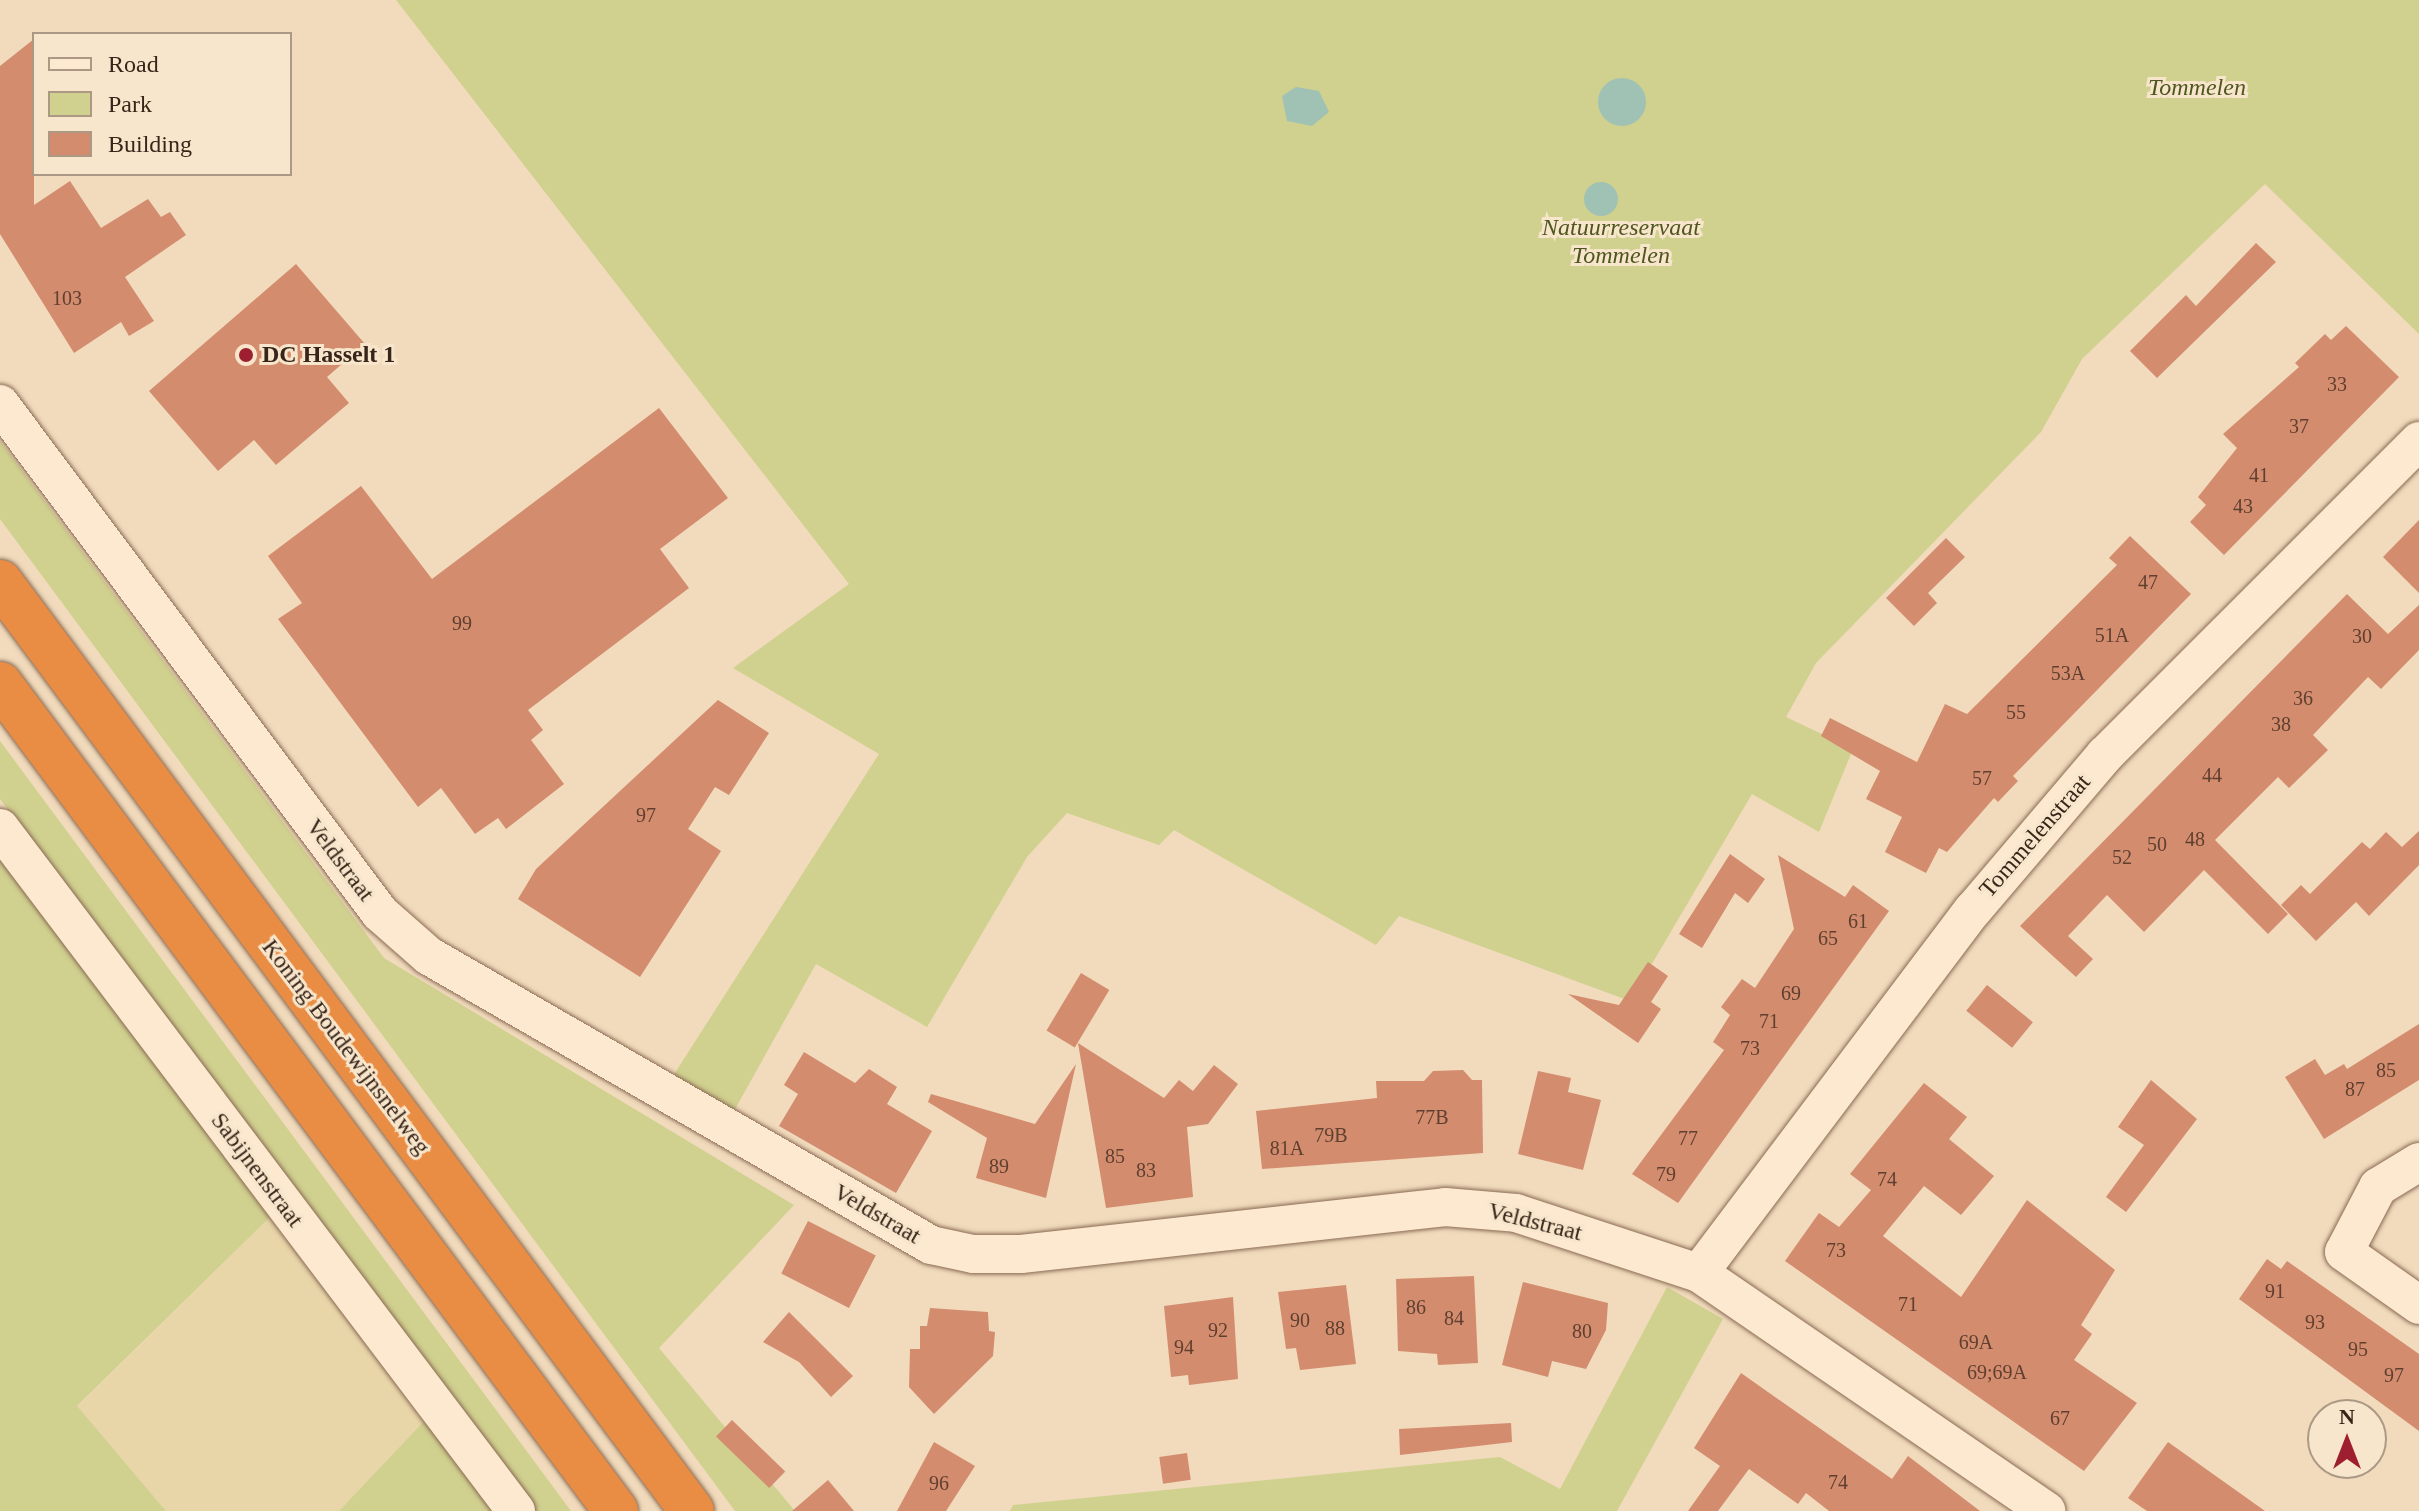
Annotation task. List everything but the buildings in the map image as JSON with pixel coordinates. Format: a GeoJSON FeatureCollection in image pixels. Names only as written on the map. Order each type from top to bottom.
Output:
{"type":"FeatureCollection","features":[{"type":"Feature","properties":{"kind":"highway","name":"Koning Boudewijnsnelweg"},"geometry":{"type":"LineString","coordinates":[[0,582],[692,1511]]}},
{"type":"Feature","properties":{"kind":"highway"},"geometry":{"type":"LineString","coordinates":[[0,684],[616,1511]]}},
{"type":"Feature","properties":{"kind":"street","name":"Veldstraat"},"geometry":{"type":"LineString","coordinates":[[0,404],[380,913],[429,956],[931,1245],[973,1254],[1021,1254],[1480,1208],[1546,1222],[1699,1273],[2046,1511]]}},
{"type":"Feature","properties":{"kind":"street","name":"Tommelenstraat"},"geometry":{"type":"LineString","coordinates":[[1699,1273],[1973,910],[2105,755],[2419,441]]}},
{"type":"Feature","properties":{"kind":"street","name":"Sabijnenstraat"},"geometry":{"type":"LineString","coordinates":[[0,828],[516,1511]]}},
{"type":"Feature","properties":{"kind":"street"},"geometry":{"type":"LineString","coordinates":[[2419,1162],[2378,1187],[2344,1252],[2419,1305]]}},
{"type":"Feature","properties":{"kind":"shaded area"},"geometry":{"type":"Polygon","coordinates":[[[1622,78],[1631,79],[1639,85],[1645,93],[1645,111],[1639,119],[1631,125],[1622,126],[1613,125],[1605,119],[1599,111],[1598,102],[1599,93],[1605,85],[1613,79],[1622,78]]]}},
{"type":"Feature","properties":{"kind":"shaded area"},"geometry":{"type":"Polygon","coordinates":[[[1296,87],[1319,91],[1329,112],[1312,126],[1287,121],[1282,96],[1296,87]]]}},
{"type":"Feature","properties":{"kind":"shaded area"},"geometry":{"type":"Polygon","coordinates":[[[1601,182],[1613,187],[1618,199],[1613,211],[1601,216],[1589,211],[1584,199],[1589,187],[1601,182]]]}},
{"type":"Feature","properties":{"kind":"shaded area"},"geometry":{"type":"Polygon","coordinates":[[[271,1216],[427,1418],[339,1511],[166,1511],[77,1407],[271,1216]]]}},
{"type":"Feature","properties":{"kind":"green space"},"geometry":{"type":"Polygon","coordinates":[[[396,0],[2419,0],[2419,334],[2265,184],[2082,359],[2041,432],[1816,663],[1786,717],[1853,749],[1819,832],[1752,794],[1630,1001],[1399,916],[1376,945],[1174,830],[1159,845],[1067,813],[1027,857],[927,1027],[816,964],[734,1111],[673,1076],[879,754],[733,668],[849,584],[396,0]]]}},
{"type":"Feature","properties":{"kind":"green space"},"geometry":{"type":"Polygon","coordinates":[[[0,441],[384,958],[794,1205],[659,1348],[795,1511],[735,1511],[0,519],[0,441]]]}},
{"type":"Feature","properties":{"kind":"green space"},"geometry":{"type":"Polygon","coordinates":[[[0,741],[571,1511],[536,1511],[0,799],[0,741]]]}},
{"type":"Feature","properties":{"kind":"green space"},"geometry":{"type":"Polygon","coordinates":[[[0,850],[271,1216],[77,1406],[166,1511],[0,1511],[0,850]]]}},
{"type":"Feature","properties":{"kind":"green space"},"geometry":{"type":"Polygon","coordinates":[[[1667,1287],[1723,1319],[1617,1511],[1010,1511],[1013,1505],[1500,1457],[1560,1489],[1667,1287]]]}},
{"type":"Feature","properties":{"kind":"green space"},"geometry":{"type":"Polygon","coordinates":[[[427,1418],[496,1511],[339,1511],[427,1418]]]}},
{"type":"Feature","properties":{"kind":"place","name":"DC Hasselt 1"},"geometry":{"type":"Point","coordinates":[246,355]}},
{"type":"Feature","properties":{"kind":"park label","name":"Tommelen"},"geometry":{"type":"Point","coordinates":[2197,88]}},
{"type":"Feature","properties":{"kind":"park label","name":"Natuurreservaat Tommelen"},"geometry":{"type":"Point","coordinates":[1621,242]}}]}
